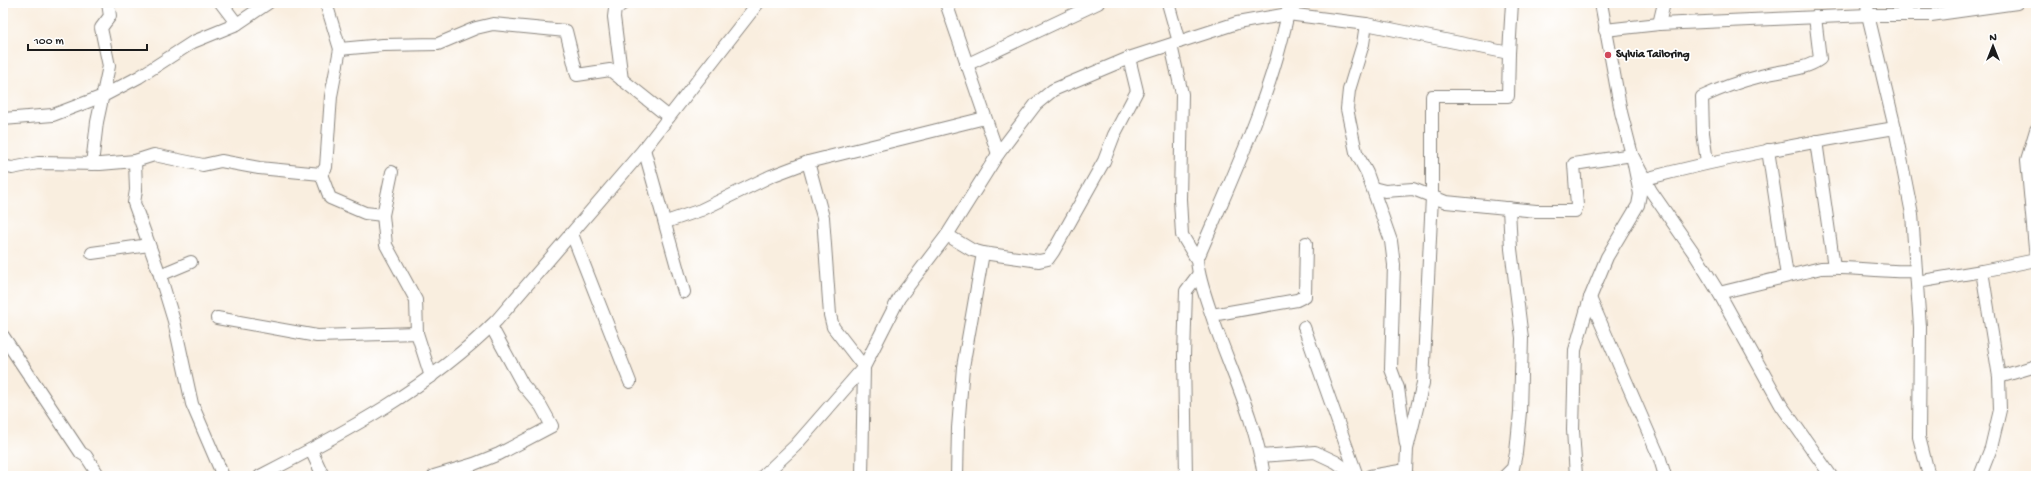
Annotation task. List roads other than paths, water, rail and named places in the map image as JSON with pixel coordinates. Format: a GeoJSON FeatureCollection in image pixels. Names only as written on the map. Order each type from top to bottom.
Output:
{"type":"FeatureCollection","features":[{"type":"Feature","properties":{"kind":"street"},"geometry":{"type":"LineString","coordinates":[[92,164],[109,66],[101,28],[110,16],[108,3]]}},
{"type":"Feature","properties":{"kind":"street"},"geometry":{"type":"LineString","coordinates":[[221,3],[237,24]]}},
{"type":"Feature","properties":{"kind":"street"},"geometry":{"type":"LineString","coordinates":[[3,119],[53,115],[103,96],[139,78],[193,42],[237,24],[268,3]]}},
{"type":"Feature","properties":{"kind":"street"},"geometry":{"type":"LineString","coordinates":[[321,174],[326,167],[331,96],[340,49],[326,3]]}},
{"type":"Feature","properties":{"kind":"street"},"geometry":{"type":"LineString","coordinates":[[622,80],[614,17],[615,9],[624,3]]}},
{"type":"Feature","properties":{"kind":"street"},"geometry":{"type":"LineString","coordinates":[[260,476],[341,435],[431,376],[464,352],[491,326],[644,149],[758,3]]}},
{"type":"Feature","properties":{"kind":"street"},"geometry":{"type":"LineString","coordinates":[[946,3],[966,65],[998,154]]}},
{"type":"Feature","properties":{"kind":"street"},"geometry":{"type":"LineString","coordinates":[[966,65],[1098,3]]}},
{"type":"Feature","properties":{"kind":"street"},"geometry":{"type":"LineString","coordinates":[[1168,3],[1182,94],[1180,199],[1182,235],[1197,260]]}},
{"type":"Feature","properties":{"kind":"street"},"geometry":{"type":"LineString","coordinates":[[1370,476],[1406,470],[1407,449],[1423,383],[1432,197],[1432,96],[1508,96],[1512,3]]}},
{"type":"Feature","properties":{"kind":"street"},"geometry":{"type":"LineString","coordinates":[[1576,476],[1573,430],[1575,350],[1590,298],[1607,257],[1638,205],[1640,194],[1621,112],[1601,3]]}},
{"type":"Feature","properties":{"kind":"street"},"geometry":{"type":"LineString","coordinates":[[1659,24],[1664,3]]}},
{"type":"Feature","properties":{"kind":"street"},"geometry":{"type":"LineString","coordinates":[[1867,3],[1868,16],[1895,128],[1912,214],[1920,327],[1919,438],[1929,476]]}},
{"type":"Feature","properties":{"kind":"street"},"geometry":{"type":"LineString","coordinates":[[1605,30],[1659,24],[1815,17],[1931,15],[2016,3]]}},
{"type":"Feature","properties":{"kind":"street"},"geometry":{"type":"LineString","coordinates":[[1264,476],[1261,456],[1247,408],[1198,275],[1197,260],[1272,77],[1289,8]]}},
{"type":"Feature","properties":{"kind":"street"},"geometry":{"type":"LineString","coordinates":[[763,476],[796,446],[864,367],[898,298],[947,235],[998,154],[1043,97],[1068,83],[1130,58],[1237,23],[1289,8],[1509,53]]}},
{"type":"Feature","properties":{"kind":"street"},"geometry":{"type":"LineString","coordinates":[[1707,162],[1703,133],[1702,97],[1719,89],[1761,76],[1812,65],[1820,59],[1815,17]]}},
{"type":"Feature","properties":{"kind":"street"},"geometry":{"type":"LineString","coordinates":[[340,49],[383,45],[438,44],[476,28],[494,24],[566,31],[577,76],[610,70],[669,117]]}},
{"type":"Feature","properties":{"kind":"street"},"geometry":{"type":"LineString","coordinates":[[1366,24],[1363,44],[1349,90],[1347,109],[1356,152],[1373,188],[1390,237],[1393,254],[1391,369],[1398,388],[1407,449]]}},
{"type":"Feature","properties":{"kind":"street"},"geometry":{"type":"LineString","coordinates":[[947,235],[972,250],[984,254],[1039,261],[1048,259],[1104,161],[1114,135],[1137,91],[1130,58]]}},
{"type":"Feature","properties":{"kind":"street"},"geometry":{"type":"LineString","coordinates":[[666,222],[702,210],[771,176],[808,162],[985,118]]}},
{"type":"Feature","properties":{"kind":"street"},"geometry":{"type":"LineString","coordinates":[[1645,179],[1707,162],[1816,141],[1895,128]]}},
{"type":"Feature","properties":{"kind":"street"},"geometry":{"type":"LineString","coordinates":[[1719,294],[1809,269],[1834,267],[1917,276],[1982,272],[2036,261],[2027,160],[2036,130]]}},
{"type":"Feature","properties":{"kind":"street"},"geometry":{"type":"LineString","coordinates":[[1816,141],[1834,267]]}},
{"type":"Feature","properties":{"kind":"street"},"geometry":{"type":"LineString","coordinates":[[644,149],[666,222],[684,292]]}},
{"type":"Feature","properties":{"kind":"street"},"geometry":{"type":"LineString","coordinates":[[1768,150],[1787,276]]}},
{"type":"Feature","properties":{"kind":"street"},"geometry":{"type":"LineString","coordinates":[[3,166],[12,168],[38,163],[92,164],[135,161],[154,155],[203,165],[221,161],[259,168],[321,174]]}},
{"type":"Feature","properties":{"kind":"street"},"geometry":{"type":"LineString","coordinates":[[1632,155],[1651,191],[1696,256],[1719,294],[1781,405],[1831,476]]}},
{"type":"Feature","properties":{"kind":"street"},"geometry":{"type":"LineString","coordinates":[[1373,188],[1385,191],[1413,190],[1446,202],[1536,211],[1575,212],[1577,206],[1574,164],[1632,155]]}},
{"type":"Feature","properties":{"kind":"street"},"geometry":{"type":"LineString","coordinates":[[135,161],[136,190],[134,203],[160,275],[174,321],[192,404],[223,476]]}},
{"type":"Feature","properties":{"kind":"street"},"geometry":{"type":"LineString","coordinates":[[808,162],[823,217],[830,315],[833,327],[864,367],[862,476]]}},
{"type":"Feature","properties":{"kind":"street"},"geometry":{"type":"LineString","coordinates":[[392,172],[383,215],[386,244],[416,300],[417,333],[431,376]]}},
{"type":"Feature","properties":{"kind":"street"},"geometry":{"type":"LineString","coordinates":[[321,174],[330,198],[365,213],[383,215]]}},
{"type":"Feature","properties":{"kind":"street"},"geometry":{"type":"LineString","coordinates":[[1506,476],[1513,468],[1516,453],[1520,412],[1522,338],[1511,249],[1509,208]]}},
{"type":"Feature","properties":{"kind":"street"},"geometry":{"type":"LineString","coordinates":[[572,234],[630,382]]}},
{"type":"Feature","properties":{"kind":"street"},"geometry":{"type":"LineString","coordinates":[[1212,315],[1297,300],[1304,296],[1306,243]]}},
{"type":"Feature","properties":{"kind":"street"},"geometry":{"type":"LineString","coordinates":[[92,253],[149,245]]}},
{"type":"Feature","properties":{"kind":"street"},"geometry":{"type":"LineString","coordinates":[[957,476],[958,428],[963,366],[984,254]]}},
{"type":"Feature","properties":{"kind":"street"},"geometry":{"type":"LineString","coordinates":[[160,275],[191,262]]}},
{"type":"Feature","properties":{"kind":"street"},"geometry":{"type":"LineString","coordinates":[[1980,476],[1998,421],[2000,410],[1999,377],[1982,272]]}},
{"type":"Feature","properties":{"kind":"street"},"geometry":{"type":"LineString","coordinates":[[1186,476],[1184,356],[1186,291],[1198,275]]}},
{"type":"Feature","properties":{"kind":"street"},"geometry":{"type":"LineString","coordinates":[[1590,298],[1660,460],[1665,476]]}},
{"type":"Feature","properties":{"kind":"street"},"geometry":{"type":"LineString","coordinates":[[217,318],[317,336],[417,333]]}},
{"type":"Feature","properties":{"kind":"street"},"geometry":{"type":"LineString","coordinates":[[434,476],[499,454],[552,426],[541,406],[523,385],[491,326]]}},
{"type":"Feature","properties":{"kind":"street"},"geometry":{"type":"LineString","coordinates":[[1304,327],[1357,476]]}},
{"type":"Feature","properties":{"kind":"street"},"geometry":{"type":"LineString","coordinates":[[3,336],[8,354],[81,453],[86,456],[99,476]]}},
{"type":"Feature","properties":{"kind":"street"},"geometry":{"type":"LineString","coordinates":[[1999,377],[2024,371],[2036,366]]}},
{"type":"Feature","properties":{"kind":"street"},"geometry":{"type":"LineString","coordinates":[[311,450],[323,476]]}},
{"type":"Feature","properties":{"kind":"street"},"geometry":{"type":"LineString","coordinates":[[1261,456],[1315,452],[1336,462],[1357,476]]}},
{"type":"Feature","properties":{"kind":"place","name":"Sylvia Tailoring"},"geometry":{"type":"Point","coordinates":[1608,55]}}]}
